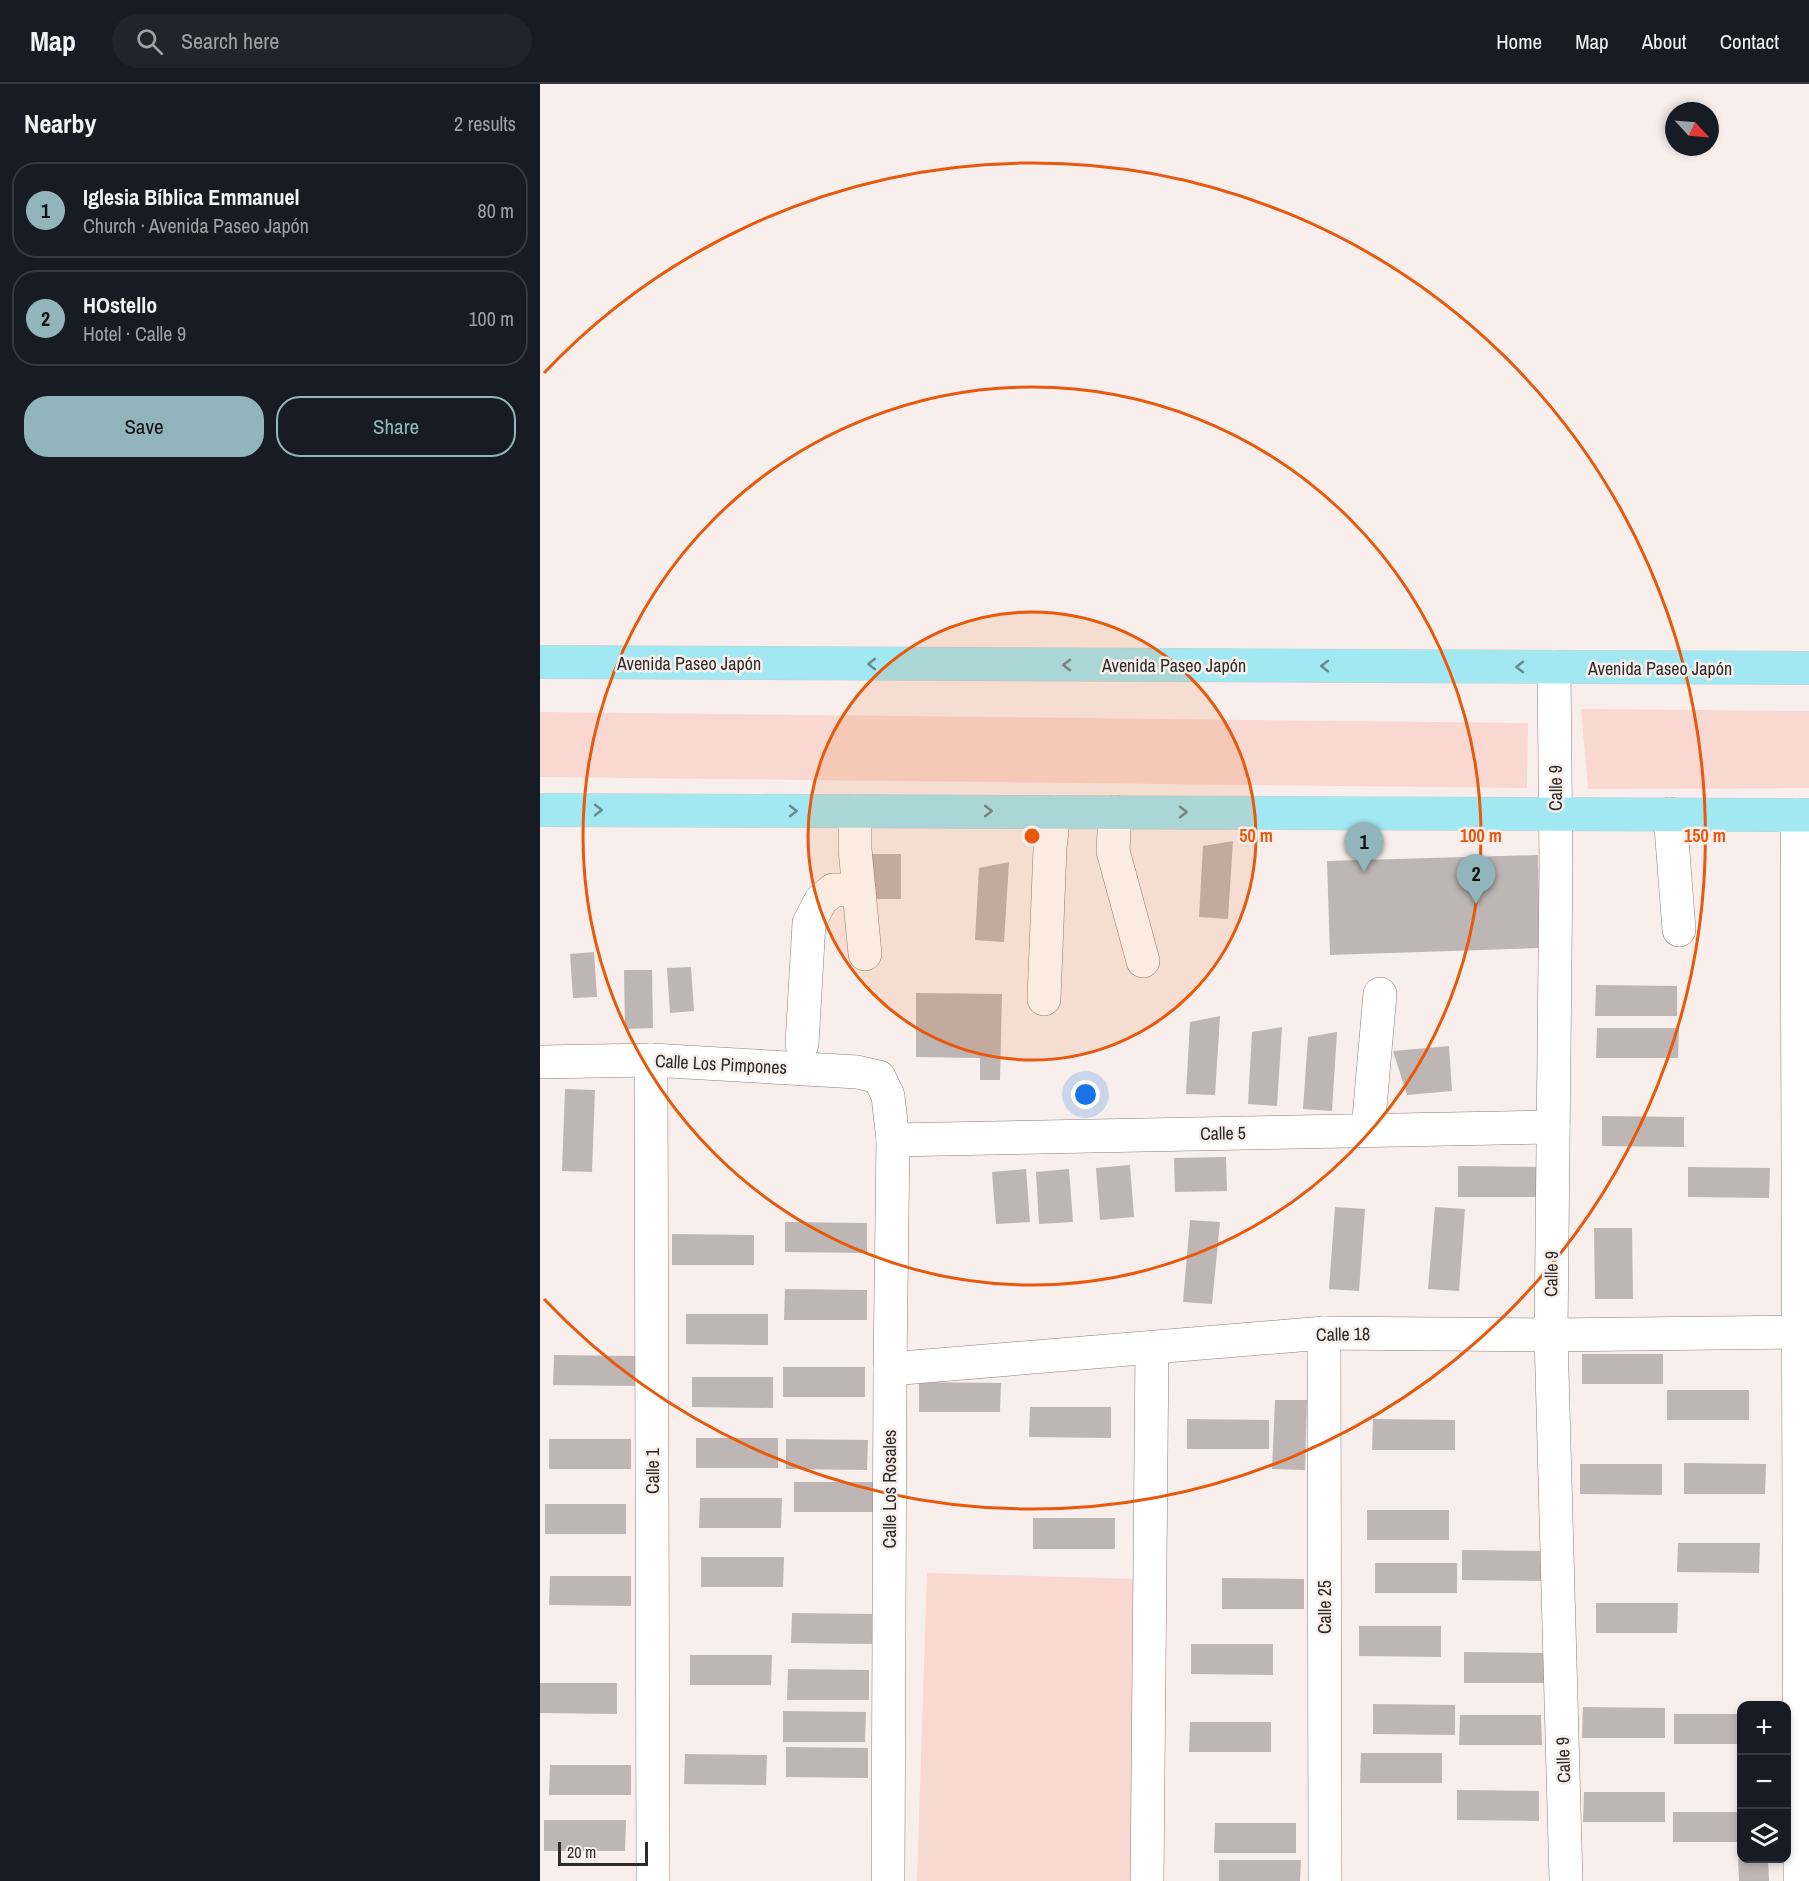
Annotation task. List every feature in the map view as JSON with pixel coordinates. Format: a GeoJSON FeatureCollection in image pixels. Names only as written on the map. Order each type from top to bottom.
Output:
{"type":"FeatureCollection","features":[{"type":"Feature","properties":{"kind":"main road","name":"Avenida Paseo Japón"},"geometry":{"type":"LineString","coordinates":[[540,662],[1809,668]]}},
{"type":"Feature","properties":{"kind":"main road"},"geometry":{"type":"LineString","coordinates":[[540,810],[1803,815]]}},
{"type":"Feature","properties":{"kind":"street","name":"Calle 9"},"geometry":{"type":"LineString","coordinates":[[1554,667],[1551,1335],[1566,1881]]}},
{"type":"Feature","properties":{"kind":"street"},"geometry":{"type":"LineString","coordinates":[[855,811],[855,849],[865,954]]}},
{"type":"Feature","properties":{"kind":"street"},"geometry":{"type":"LineString","coordinates":[[1044,999],[1050,848],[1054,812]]}},
{"type":"Feature","properties":{"kind":"street"},"geometry":{"type":"LineString","coordinates":[[1114,812],[1113,851],[1143,961]]}},
{"type":"Feature","properties":{"kind":"street"},"geometry":{"type":"LineString","coordinates":[[1670,814],[1679,930]]}},
{"type":"Feature","properties":{"kind":"street"},"geometry":{"type":"LineString","coordinates":[[1800,1881],[1804,1737],[1798,1332],[1804,1296],[1803,815]]}},
{"type":"Feature","properties":{"kind":"street"},"geometry":{"type":"LineString","coordinates":[[802,1044],[809,923],[821,900],[833,890],[859,890]]}},
{"type":"Feature","properties":{"kind":"street"},"geometry":{"type":"LineString","coordinates":[[1368,1130],[1380,994]]}},
{"type":"Feature","properties":{"kind":"street","name":"Calle Los Pimpones"},"geometry":{"type":"LineString","coordinates":[[540,1062],[651,1060],[857,1072],[879,1077],[888,1096]]}},
{"type":"Feature","properties":{"kind":"street","name":"Calle 1"},"geometry":{"type":"LineString","coordinates":[[651,1060],[653,1881]]}},
{"type":"Feature","properties":{"kind":"street","name":"Calle Los Rosales"},"geometry":{"type":"LineString","coordinates":[[888,1096],[893,1140],[888,1881]]}},
{"type":"Feature","properties":{"kind":"street","name":"Calle 5"},"geometry":{"type":"LineString","coordinates":[[893,1140],[1553,1127]]}},
{"type":"Feature","properties":{"kind":"street","name":"Calle 18"},"geometry":{"type":"LineString","coordinates":[[890,1369],[1324,1333],[1551,1335],[1798,1332]]}},
{"type":"Feature","properties":{"kind":"street","name":"Calle 25"},"geometry":{"type":"LineString","coordinates":[[1324,1333],[1325,1881]]}},
{"type":"Feature","properties":{"kind":"street"},"geometry":{"type":"LineString","coordinates":[[1147,1881],[1152,1348]]}},
{"type":"Feature","properties":{"kind":"shaded area"},"geometry":{"type":"Polygon","coordinates":[[[1581,709],[1809,711],[1809,788],[1588,789],[1581,709]]]}},
{"type":"Feature","properties":{"kind":"shaded area"},"geometry":{"type":"Polygon","coordinates":[[[540,712],[1528,723],[1527,788],[540,777],[540,712]]]}},
{"type":"Feature","properties":{"kind":"shaded area"},"geometry":{"type":"Polygon","coordinates":[[[927,1573],[1140,1579],[1130,1881],[917,1881],[927,1573]]]}},
{"type":"Feature","properties":{"kind":"building"},"geometry":{"type":"Polygon","coordinates":[[[1233,841],[1228,919],[1199,917],[1203,846],[1233,841]]]}},
{"type":"Feature","properties":{"kind":"building"},"geometry":{"type":"Polygon","coordinates":[[[872,854],[901,854],[901,899],[871,899],[872,854]]]}},
{"type":"Feature","properties":{"kind":"building"},"geometry":{"type":"Polygon","coordinates":[[[1538,855],[1540,948],[1330,955],[1327,861],[1538,855]]]}},
{"type":"Feature","properties":{"kind":"building"},"geometry":{"type":"Polygon","coordinates":[[[1009,862],[1004,942],[975,940],[979,868],[1009,862]]]}},
{"type":"Feature","properties":{"kind":"building"},"geometry":{"type":"Polygon","coordinates":[[[594,952],[597,997],[573,998],[570,954],[594,952]]]}},
{"type":"Feature","properties":{"kind":"building"},"geometry":{"type":"Polygon","coordinates":[[[691,967],[694,1011],[670,1013],[667,968],[691,967]]]}},
{"type":"Feature","properties":{"kind":"building"},"geometry":{"type":"Polygon","coordinates":[[[624,970],[652,970],[653,1028],[625,1029],[624,970]]]}},
{"type":"Feature","properties":{"kind":"building"},"geometry":{"type":"Polygon","coordinates":[[[1596,985],[1677,986],[1677,1016],[1595,1016],[1596,985]]]}},
{"type":"Feature","properties":{"kind":"building"},"geometry":{"type":"Polygon","coordinates":[[[916,993],[1002,994],[1000,1080],[980,1080],[980,1058],[916,1057],[916,993]]]}},
{"type":"Feature","properties":{"kind":"building"},"geometry":{"type":"Polygon","coordinates":[[[1220,1016],[1215,1095],[1186,1094],[1190,1022],[1220,1016]]]}},
{"type":"Feature","properties":{"kind":"building"},"geometry":{"type":"Polygon","coordinates":[[[1282,1027],[1277,1106],[1248,1104],[1252,1032],[1282,1027]]]}},
{"type":"Feature","properties":{"kind":"building"},"geometry":{"type":"Polygon","coordinates":[[[1597,1028],[1679,1028],[1678,1058],[1596,1058],[1597,1028]]]}},
{"type":"Feature","properties":{"kind":"building"},"geometry":{"type":"Polygon","coordinates":[[[1337,1032],[1332,1111],[1303,1109],[1308,1037],[1337,1032]]]}},
{"type":"Feature","properties":{"kind":"building"},"geometry":{"type":"Polygon","coordinates":[[[1449,1046],[1452,1091],[1407,1095],[1393,1051],[1449,1046]]]}},
{"type":"Feature","properties":{"kind":"building"},"geometry":{"type":"Polygon","coordinates":[[[565,1089],[595,1090],[592,1172],[562,1171],[565,1089]]]}},
{"type":"Feature","properties":{"kind":"building"},"geometry":{"type":"Polygon","coordinates":[[[1602,1116],[1684,1117],[1684,1147],[1602,1146],[1602,1116]]]}},
{"type":"Feature","properties":{"kind":"building"},"geometry":{"type":"Polygon","coordinates":[[[1226,1157],[1227,1191],[1175,1192],[1174,1158],[1226,1157]]]}},
{"type":"Feature","properties":{"kind":"building"},"geometry":{"type":"Polygon","coordinates":[[[1130,1165],[1134,1217],[1100,1220],[1096,1168],[1130,1165]]]}},
{"type":"Feature","properties":{"kind":"building"},"geometry":{"type":"Polygon","coordinates":[[[1458,1166],[1540,1167],[1540,1197],[1458,1197],[1458,1166]]]}},
{"type":"Feature","properties":{"kind":"building"},"geometry":{"type":"Polygon","coordinates":[[[1688,1167],[1770,1168],[1769,1198],[1688,1197],[1688,1167]]]}},
{"type":"Feature","properties":{"kind":"building"},"geometry":{"type":"Polygon","coordinates":[[[1026,1169],[1030,1222],[996,1224],[992,1172],[1026,1169]]]}},
{"type":"Feature","properties":{"kind":"building"},"geometry":{"type":"Polygon","coordinates":[[[1069,1169],[1073,1222],[1039,1224],[1036,1172],[1069,1169]]]}},
{"type":"Feature","properties":{"kind":"building"},"geometry":{"type":"Polygon","coordinates":[[[1335,1207],[1365,1209],[1359,1291],[1329,1289],[1335,1207]]]}},
{"type":"Feature","properties":{"kind":"building"},"geometry":{"type":"Polygon","coordinates":[[[1435,1207],[1465,1209],[1459,1291],[1428,1289],[1435,1207]]]}},
{"type":"Feature","properties":{"kind":"building"},"geometry":{"type":"Polygon","coordinates":[[[1190,1220],[1220,1222],[1212,1304],[1183,1302],[1190,1220]]]}},
{"type":"Feature","properties":{"kind":"building"},"geometry":{"type":"Polygon","coordinates":[[[785,1222],[867,1223],[867,1253],[785,1252],[785,1222]]]}},
{"type":"Feature","properties":{"kind":"building"},"geometry":{"type":"Polygon","coordinates":[[[1594,1228],[1632,1228],[1633,1299],[1595,1299],[1594,1228]]]}},
{"type":"Feature","properties":{"kind":"building"},"geometry":{"type":"Polygon","coordinates":[[[672,1234],[754,1235],[754,1265],[672,1265],[672,1234]]]}},
{"type":"Feature","properties":{"kind":"building"},"geometry":{"type":"Polygon","coordinates":[[[785,1289],[867,1290],[867,1320],[784,1320],[785,1289]]]}},
{"type":"Feature","properties":{"kind":"building"},"geometry":{"type":"Polygon","coordinates":[[[686,1314],[768,1314],[768,1345],[686,1344],[686,1314]]]}},
{"type":"Feature","properties":{"kind":"building"},"geometry":{"type":"Polygon","coordinates":[[[1582,1354],[1663,1354],[1663,1384],[1582,1384],[1582,1354]]]}},
{"type":"Feature","properties":{"kind":"building"},"geometry":{"type":"Polygon","coordinates":[[[554,1355],[635,1356],[636,1386],[553,1385],[554,1355]]]}},
{"type":"Feature","properties":{"kind":"building"},"geometry":{"type":"Polygon","coordinates":[[[783,1367],[865,1367],[865,1397],[783,1397],[783,1367]]]}},
{"type":"Feature","properties":{"kind":"building"},"geometry":{"type":"Polygon","coordinates":[[[692,1377],[773,1377],[773,1408],[692,1407],[692,1377]]]}},
{"type":"Feature","properties":{"kind":"building"},"geometry":{"type":"Polygon","coordinates":[[[919,1382],[1001,1383],[1000,1412],[919,1412],[919,1382]]]}},
{"type":"Feature","properties":{"kind":"building"},"geometry":{"type":"Polygon","coordinates":[[[1667,1390],[1749,1390],[1749,1420],[1667,1420],[1667,1390]]]}},
{"type":"Feature","properties":{"kind":"building"},"geometry":{"type":"Polygon","coordinates":[[[1275,1400],[1307,1400],[1305,1470],[1272,1469],[1275,1400]]]}},
{"type":"Feature","properties":{"kind":"building"},"geometry":{"type":"Polygon","coordinates":[[[1030,1407],[1111,1407],[1111,1438],[1029,1437],[1030,1407]]]}},
{"type":"Feature","properties":{"kind":"building"},"geometry":{"type":"Polygon","coordinates":[[[1187,1419],[1269,1420],[1269,1449],[1187,1449],[1187,1419]]]}},
{"type":"Feature","properties":{"kind":"building"},"geometry":{"type":"Polygon","coordinates":[[[1373,1419],[1455,1420],[1455,1450],[1372,1450],[1373,1419]]]}},
{"type":"Feature","properties":{"kind":"building"},"geometry":{"type":"Polygon","coordinates":[[[696,1438],[778,1438],[778,1468],[696,1468],[696,1438]]]}},
{"type":"Feature","properties":{"kind":"building"},"geometry":{"type":"Polygon","coordinates":[[[549,1439],[631,1439],[631,1469],[549,1469],[549,1439]]]}},
{"type":"Feature","properties":{"kind":"building"},"geometry":{"type":"Polygon","coordinates":[[[786,1439],[868,1440],[867,1470],[786,1469],[786,1439]]]}},
{"type":"Feature","properties":{"kind":"building"},"geometry":{"type":"Polygon","coordinates":[[[1684,1463],[1766,1464],[1765,1494],[1684,1494],[1684,1463]]]}},
{"type":"Feature","properties":{"kind":"building"},"geometry":{"type":"Polygon","coordinates":[[[1580,1464],[1662,1464],[1662,1495],[1580,1494],[1580,1464]]]}},
{"type":"Feature","properties":{"kind":"building"},"geometry":{"type":"Polygon","coordinates":[[[794,1482],[876,1482],[876,1512],[794,1512],[794,1482]]]}},
{"type":"Feature","properties":{"kind":"building"},"geometry":{"type":"Polygon","coordinates":[[[700,1498],[782,1498],[781,1528],[699,1528],[700,1498]]]}},
{"type":"Feature","properties":{"kind":"building"},"geometry":{"type":"Polygon","coordinates":[[[545,1504],[626,1504],[626,1534],[545,1534],[545,1504]]]}},
{"type":"Feature","properties":{"kind":"building"},"geometry":{"type":"Polygon","coordinates":[[[1367,1510],[1449,1510],[1449,1540],[1367,1540],[1367,1510]]]}},
{"type":"Feature","properties":{"kind":"building"},"geometry":{"type":"Polygon","coordinates":[[[1033,1518],[1115,1518],[1115,1549],[1033,1549],[1033,1518]]]}},
{"type":"Feature","properties":{"kind":"building"},"geometry":{"type":"Polygon","coordinates":[[[1678,1543],[1760,1543],[1759,1573],[1677,1572],[1678,1543]]]}},
{"type":"Feature","properties":{"kind":"building"},"geometry":{"type":"Polygon","coordinates":[[[1462,1550],[1544,1551],[1543,1581],[1462,1580],[1462,1550]]]}},
{"type":"Feature","properties":{"kind":"building"},"geometry":{"type":"Polygon","coordinates":[[[701,1557],[784,1557],[783,1587],[701,1587],[701,1557]]]}},
{"type":"Feature","properties":{"kind":"building"},"geometry":{"type":"Polygon","coordinates":[[[1375,1563],[1457,1563],[1457,1593],[1375,1593],[1375,1563]]]}},
{"type":"Feature","properties":{"kind":"building"},"geometry":{"type":"Polygon","coordinates":[[[550,1576],[631,1576],[631,1606],[549,1605],[550,1576]]]}},
{"type":"Feature","properties":{"kind":"building"},"geometry":{"type":"Polygon","coordinates":[[[1222,1578],[1304,1579],[1304,1609],[1222,1609],[1222,1578]]]}},
{"type":"Feature","properties":{"kind":"building"},"geometry":{"type":"Polygon","coordinates":[[[1596,1603],[1678,1603],[1677,1633],[1596,1633],[1596,1603]]]}},
{"type":"Feature","properties":{"kind":"building"},"geometry":{"type":"Polygon","coordinates":[[[792,1613],[874,1614],[873,1644],[791,1643],[792,1613]]]}},
{"type":"Feature","properties":{"kind":"building"},"geometry":{"type":"Polygon","coordinates":[[[1359,1626],[1441,1626],[1441,1657],[1359,1656],[1359,1626]]]}},
{"type":"Feature","properties":{"kind":"building"},"geometry":{"type":"Polygon","coordinates":[[[1191,1644],[1273,1644],[1273,1675],[1191,1674],[1191,1644]]]}},
{"type":"Feature","properties":{"kind":"building"},"geometry":{"type":"Polygon","coordinates":[[[1464,1652],[1546,1653],[1546,1683],[1464,1683],[1464,1652]]]}},
{"type":"Feature","properties":{"kind":"building"},"geometry":{"type":"Polygon","coordinates":[[[690,1655],[772,1655],[771,1685],[690,1685],[690,1655]]]}},
{"type":"Feature","properties":{"kind":"building"},"geometry":{"type":"Polygon","coordinates":[[[788,1669],[869,1670],[869,1700],[787,1700],[788,1669]]]}},
{"type":"Feature","properties":{"kind":"building"},"geometry":{"type":"Polygon","coordinates":[[[540,1683],[617,1683],[617,1714],[540,1713],[540,1683]]]}},
{"type":"Feature","properties":{"kind":"building"},"geometry":{"type":"Polygon","coordinates":[[[1373,1704],[1455,1705],[1455,1735],[1373,1734],[1373,1704]]]}},
{"type":"Feature","properties":{"kind":"building"},"geometry":{"type":"Polygon","coordinates":[[[1583,1707],[1665,1708],[1665,1738],[1582,1738],[1583,1707]]]}},
{"type":"Feature","properties":{"kind":"building"},"geometry":{"type":"Polygon","coordinates":[[[783,1711],[866,1712],[865,1742],[783,1742],[783,1711]]]}},
{"type":"Feature","properties":{"kind":"building"},"geometry":{"type":"Polygon","coordinates":[[[1674,1714],[1737,1714],[1737,1744],[1674,1744],[1674,1714]]]}},
{"type":"Feature","properties":{"kind":"building"},"geometry":{"type":"Polygon","coordinates":[[[1460,1715],[1541,1715],[1542,1745],[1459,1745],[1460,1715]]]}},
{"type":"Feature","properties":{"kind":"building"},"geometry":{"type":"Polygon","coordinates":[[[1190,1722],[1271,1722],[1271,1752],[1189,1752],[1190,1722]]]}},
{"type":"Feature","properties":{"kind":"building"},"geometry":{"type":"Polygon","coordinates":[[[786,1747],[868,1748],[868,1778],[786,1777],[786,1747]]]}},
{"type":"Feature","properties":{"kind":"building"},"geometry":{"type":"Polygon","coordinates":[[[1361,1753],[1442,1753],[1442,1783],[1360,1783],[1361,1753]]]}},
{"type":"Feature","properties":{"kind":"building"},"geometry":{"type":"Polygon","coordinates":[[[685,1754],[767,1755],[766,1785],[684,1784],[685,1754]]]}},
{"type":"Feature","properties":{"kind":"building"},"geometry":{"type":"Polygon","coordinates":[[[550,1765],[631,1765],[631,1795],[549,1795],[550,1765]]]}},
{"type":"Feature","properties":{"kind":"building"},"geometry":{"type":"Polygon","coordinates":[[[1457,1790],[1539,1791],[1539,1821],[1457,1820],[1457,1790]]]}},
{"type":"Feature","properties":{"kind":"building"},"geometry":{"type":"Polygon","coordinates":[[[1584,1792],[1665,1792],[1665,1822],[1583,1822],[1584,1792]]]}},
{"type":"Feature","properties":{"kind":"building"},"geometry":{"type":"Polygon","coordinates":[[[1673,1812],[1737,1812],[1737,1842],[1673,1842],[1673,1812]]]}},
{"type":"Feature","properties":{"kind":"building"},"geometry":{"type":"Polygon","coordinates":[[[544,1820],[626,1820],[625,1851],[544,1851],[544,1820]]]}},
{"type":"Feature","properties":{"kind":"building"},"geometry":{"type":"Polygon","coordinates":[[[1215,1823],[1296,1823],[1296,1853],[1214,1853],[1215,1823]]]}},
{"type":"Feature","properties":{"kind":"building"},"geometry":{"type":"Polygon","coordinates":[[[1219,1860],[1301,1860],[1300,1881],[1219,1881],[1219,1860]]]}},
{"type":"Feature","properties":{"kind":"building"},"geometry":{"type":"Polygon","coordinates":[[[1738,1863],[1768,1863],[1769,1881],[1739,1881],[1738,1863]]]}},
{"type":"Feature","properties":{"kind":"place","name":"Iglesia Bíblica Emmanuel"},"geometry":{"type":"Point","coordinates":[1364,872]}},
{"type":"Feature","properties":{"kind":"place","name":"HOstello"},"geometry":{"type":"Point","coordinates":[1476,904]}}]}
